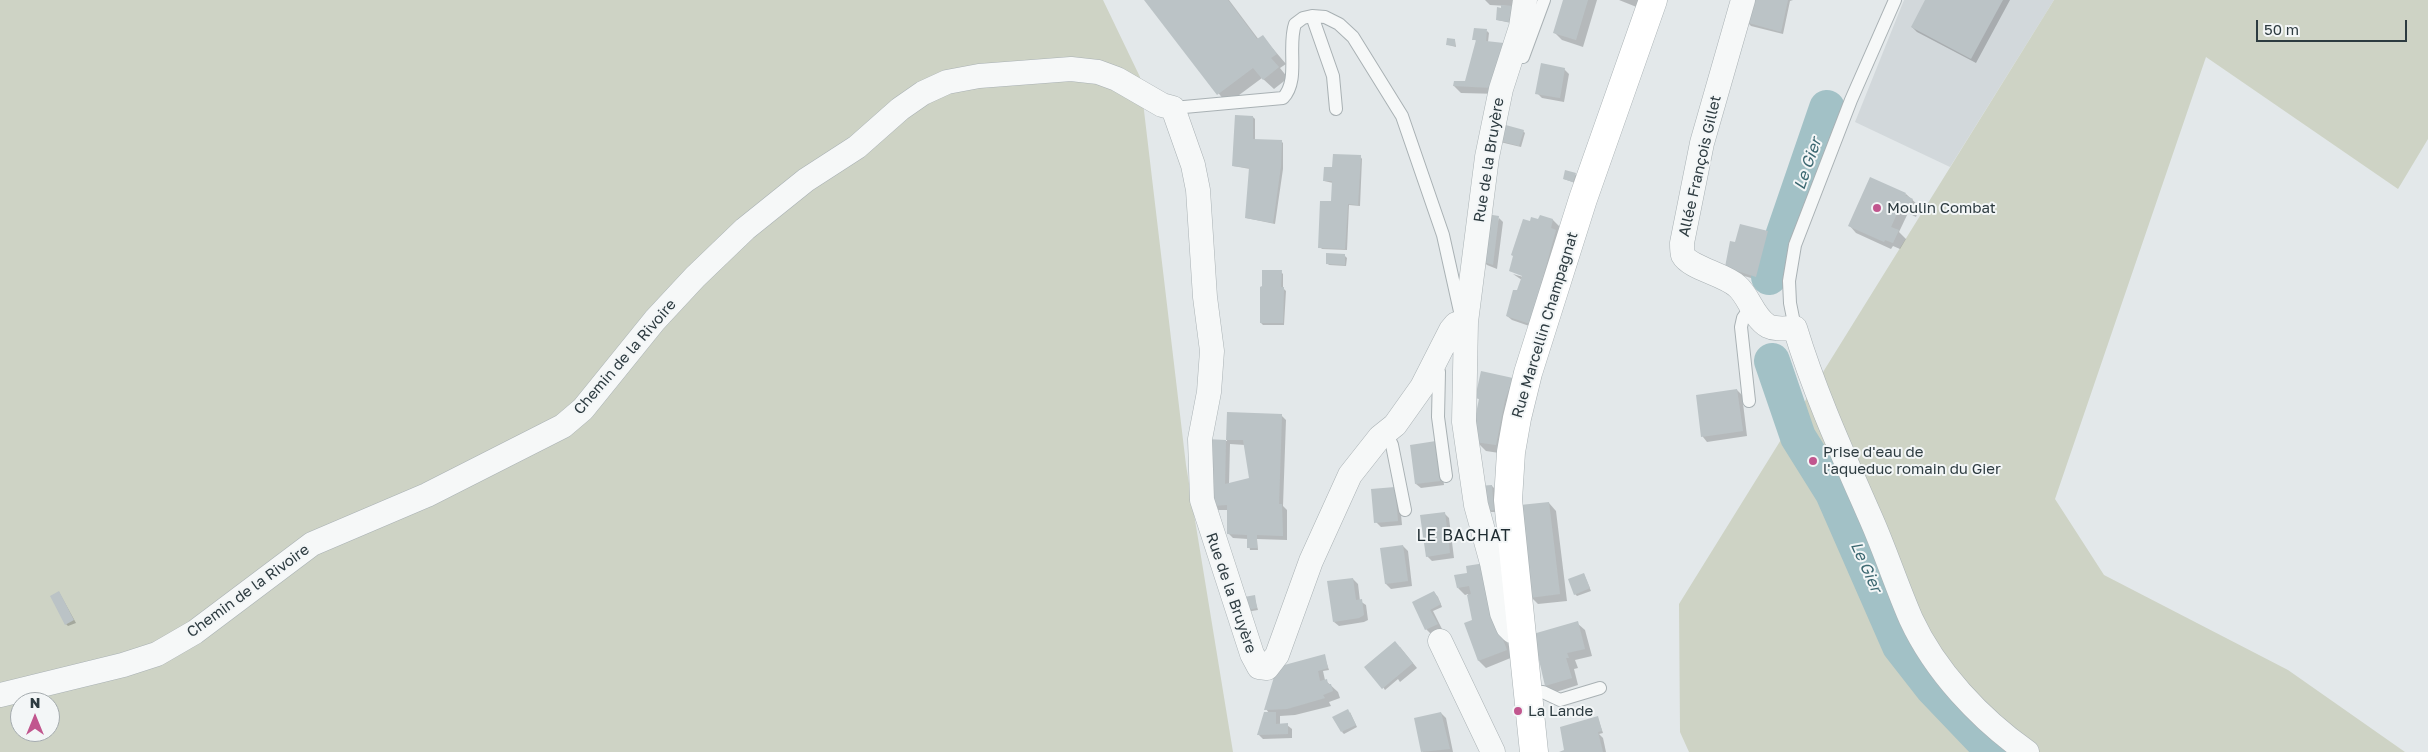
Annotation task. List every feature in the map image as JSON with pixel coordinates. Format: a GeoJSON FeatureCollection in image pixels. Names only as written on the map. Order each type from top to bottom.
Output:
{"type":"FeatureCollection","features":[{"type":"Feature","properties":{"kind":"main road","name":"Rue Marcellin Champagnat"},"geometry":{"type":"LineString","coordinates":[[1534,752],[1508,500],[1508,475],[1516,418],[1528,373],[1583,199],[1653,0]]}},
{"type":"Feature","properties":{"kind":"street","name":"Rue de la Bruyère"},"geometry":{"type":"LineString","coordinates":[[1523,631],[1512,630],[1504,620],[1488,547],[1476,505],[1464,422],[1466,322],[1487,157],[1497,106],[1520,27],[1525,0]]}},
{"type":"Feature","properties":{"kind":"street","name":"Allée François Gillet"},"geometry":{"type":"LineString","coordinates":[[1743,0],[1702,143],[1682,243],[1684,255],[1693,264],[1724,276],[1736,285],[1752,305],[1759,318],[1768,325],[1777,328],[1795,328]]}},
{"type":"Feature","properties":{"kind":"street","name":"Chemin de la Rivoire"},"geometry":{"type":"LineString","coordinates":[[0,694],[123,665],[157,654],[195,632],[312,544],[419,499],[563,426],[584,409],[662,313],[745,229],[806,180],[857,147],[922,93],[947,82],[979,76],[1071,69],[1098,72],[1117,79],[1162,106],[1174,108]]}},
{"type":"Feature","properties":{"kind":"street","name":"Rue de la Bruyère"},"geometry":{"type":"LineString","coordinates":[[1174,108],[1191,157],[1198,190],[1205,297],[1212,351],[1209,392],[1200,440],[1202,500],[1249,644],[1259,667],[1267,668],[1277,655],[1311,560],[1350,476],[1380,437],[1395,425],[1422,387],[1451,330],[1456,324],[1466,322]]}},
{"type":"Feature","properties":{"kind":"street"},"geometry":{"type":"LineString","coordinates":[[1795,328],[1809,374],[1912,620],[1940,667],[1974,706],[2012,742],[2027,752]]}},
{"type":"Feature","properties":{"kind":"street"},"geometry":{"type":"LineString","coordinates":[[1440,641],[1493,752]]}},
{"type":"Feature","properties":{"kind":"lane"},"geometry":{"type":"LineString","coordinates":[[1497,106],[1505,105],[1508,99],[1544,0]]}},
{"type":"Feature","properties":{"kind":"lane"},"geometry":{"type":"LineString","coordinates":[[1795,328],[1790,302],[1789,281],[1795,245],[1851,100],[1895,0]]}},
{"type":"Feature","properties":{"kind":"lane"},"geometry":{"type":"LineString","coordinates":[[1312,16],[1333,76],[1336,110]]}},
{"type":"Feature","properties":{"kind":"lane"},"geometry":{"type":"LineString","coordinates":[[1174,108],[1283,98],[1290,91],[1291,43],[1295,24],[1302,18],[1312,16],[1325,17],[1339,24],[1353,38],[1402,116],[1443,235],[1457,305],[1466,322]]}},
{"type":"Feature","properties":{"kind":"lane"},"geometry":{"type":"LineString","coordinates":[[1749,401],[1741,327],[1743,318],[1752,305]]}},
{"type":"Feature","properties":{"kind":"lane"},"geometry":{"type":"LineString","coordinates":[[1433,366],[1439,372],[1438,417],[1446,476]]}},
{"type":"Feature","properties":{"kind":"lane"},"geometry":{"type":"LineString","coordinates":[[1386,432],[1392,445],[1405,510]]}},
{"type":"Feature","properties":{"kind":"lane"},"geometry":{"type":"LineString","coordinates":[[1527,693],[1543,692],[1560,700],[1600,688]]}},
{"type":"Feature","properties":{"kind":"shaded area"},"geometry":{"type":"Polygon","coordinates":[[[0,0],[1103,0],[1140,77],[1186,465],[1233,752],[0,752],[0,0]]]}},
{"type":"Feature","properties":{"kind":"shaded area"},"geometry":{"type":"Polygon","coordinates":[[[1904,0],[2054,0],[1950,167],[1855,122],[1904,0]]]}},
{"type":"Feature","properties":{"kind":"shaded area"},"geometry":{"type":"Polygon","coordinates":[[[2054,0],[2428,0],[2428,139],[2398,189],[2206,57],[2055,499],[2104,575],[2288,670],[2405,752],[1689,752],[1680,732],[1679,604],[2054,0]]]}},
{"type":"Feature","properties":{"kind":"building"},"geometry":{"type":"Polygon","coordinates":[[[1144,0],[1228,0],[1257,39],[1263,35],[1277,54],[1271,58],[1279,67],[1263,80],[1253,68],[1217,95],[1144,0]]]}},
{"type":"Feature","properties":{"kind":"building"},"geometry":{"type":"Polygon","coordinates":[[[1563,0],[1588,0],[1576,40],[1553,33],[1563,0]]]}},
{"type":"Feature","properties":{"kind":"building"},"geometry":{"type":"Polygon","coordinates":[[[1752,0],[1788,0],[1781,32],[1745,22],[1752,0]]]}},
{"type":"Feature","properties":{"kind":"building"},"geometry":{"type":"Polygon","coordinates":[[[1925,0],[2003,0],[1971,59],[1911,27],[1925,0]]]}},
{"type":"Feature","properties":{"kind":"building"},"geometry":{"type":"Polygon","coordinates":[[[1501,5],[1513,6],[1509,22],[1496,20],[1497,7],[1501,8],[1501,5]]]}},
{"type":"Feature","properties":{"kind":"building"},"geometry":{"type":"Polygon","coordinates":[[[1474,28],[1487,29],[1486,41],[1504,43],[1493,88],[1453,86],[1454,81],[1465,81],[1476,40],[1472,40],[1474,28]]]}},
{"type":"Feature","properties":{"kind":"building"},"geometry":{"type":"Polygon","coordinates":[[[1447,38],[1455,39],[1455,46],[1446,45],[1447,38]]]}},
{"type":"Feature","properties":{"kind":"building"},"geometry":{"type":"Polygon","coordinates":[[[1541,63],[1565,68],[1560,98],[1535,94],[1541,63]]]}},
{"type":"Feature","properties":{"kind":"building"},"geometry":{"type":"Polygon","coordinates":[[[1235,115],[1253,116],[1253,139],[1282,140],[1281,166],[1273,223],[1245,218],[1249,168],[1232,166],[1235,115]]]}},
{"type":"Feature","properties":{"kind":"building"},"geometry":{"type":"Polygon","coordinates":[[[1502,124],[1524,130],[1519,146],[1497,140],[1502,124]]]}},
{"type":"Feature","properties":{"kind":"building"},"geometry":{"type":"Polygon","coordinates":[[[1333,154],[1361,155],[1358,205],[1348,204],[1345,249],[1318,248],[1320,201],[1331,201],[1332,181],[1323,181],[1324,167],[1332,167],[1333,154]]]}},
{"type":"Feature","properties":{"kind":"building"},"geometry":{"type":"Polygon","coordinates":[[[1565,170],[1576,173],[1573,182],[1563,179],[1565,170]]]}},
{"type":"Feature","properties":{"kind":"building","name":"Moulin Combat"},"geometry":{"type":"Polygon","coordinates":[[[1870,177],[1906,193],[1905,195],[1913,199],[1908,210],[1900,207],[1891,227],[1899,230],[1893,243],[1885,240],[1884,242],[1848,226],[1870,177]]]}},
{"type":"Feature","properties":{"kind":"building"},"geometry":{"type":"Polygon","coordinates":[[[1486,214],[1499,216],[1493,265],[1481,261],[1486,214]]]}},
{"type":"Feature","properties":{"kind":"building"},"geometry":{"type":"Polygon","coordinates":[[[1540,215],[1553,219],[1551,228],[1556,230],[1530,324],[1506,316],[1513,290],[1517,290],[1522,276],[1509,271],[1513,256],[1511,255],[1523,219],[1530,221],[1531,217],[1538,219],[1540,215]]]}},
{"type":"Feature","properties":{"kind":"building"},"geometry":{"type":"Polygon","coordinates":[[[1740,224],[1768,231],[1756,277],[1725,267],[1730,241],[1735,242],[1740,224]]]}},
{"type":"Feature","properties":{"kind":"building"},"geometry":{"type":"Polygon","coordinates":[[[1326,253],[1345,254],[1345,265],[1326,264],[1326,253]]]}},
{"type":"Feature","properties":{"kind":"building"},"geometry":{"type":"Polygon","coordinates":[[[1262,270],[1282,270],[1281,287],[1284,287],[1283,323],[1260,323],[1262,270]]]}},
{"type":"Feature","properties":{"kind":"building"},"geometry":{"type":"Polygon","coordinates":[[[1481,371],[1513,378],[1505,400],[1496,445],[1475,442],[1477,429],[1473,428],[1479,399],[1475,398],[1481,371]]]}},
{"type":"Feature","properties":{"kind":"building"},"geometry":{"type":"Polygon","coordinates":[[[1737,389],[1743,431],[1701,437],[1696,395],[1737,389]]]}},
{"type":"Feature","properties":{"kind":"building"},"geometry":{"type":"Polygon","coordinates":[[[1227,412],[1282,414],[1279,504],[1282,504],[1283,536],[1257,535],[1257,548],[1247,548],[1247,535],[1227,534],[1227,505],[1208,506],[1206,439],[1226,440],[1227,412]],[[1226,440],[1225,484],[1249,478],[1243,440],[1226,440]]]}},
{"type":"Feature","properties":{"kind":"building"},"geometry":{"type":"Polygon","coordinates":[[[1436,441],[1440,481],[1415,484],[1410,445],[1436,441]]]}},
{"type":"Feature","properties":{"kind":"building"},"geometry":{"type":"Polygon","coordinates":[[[1492,485],[1494,510],[1488,511],[1477,486],[1492,485]]]}},
{"type":"Feature","properties":{"kind":"building"},"geometry":{"type":"Polygon","coordinates":[[[1395,487],[1398,521],[1374,523],[1371,489],[1395,487]]]}},
{"type":"Feature","properties":{"kind":"building"},"geometry":{"type":"Polygon","coordinates":[[[1549,502],[1560,594],[1529,598],[1520,505],[1549,502]]]}},
{"type":"Feature","properties":{"kind":"building"},"geometry":{"type":"Polygon","coordinates":[[[1445,512],[1450,553],[1426,557],[1420,515],[1445,512]]]}},
{"type":"Feature","properties":{"kind":"building"},"geometry":{"type":"Polygon","coordinates":[[[1403,545],[1408,581],[1385,584],[1380,548],[1403,545]]]}},
{"type":"Feature","properties":{"kind":"building"},"geometry":{"type":"Polygon","coordinates":[[[1485,563],[1492,612],[1507,650],[1478,661],[1464,623],[1472,620],[1467,595],[1471,594],[1469,586],[1457,588],[1454,575],[1467,573],[1466,566],[1485,563]]]}},
{"type":"Feature","properties":{"kind":"building"},"geometry":{"type":"Polygon","coordinates":[[[1584,573],[1590,588],[1574,595],[1568,579],[1584,573]]]}},
{"type":"Feature","properties":{"kind":"building"},"geometry":{"type":"Polygon","coordinates":[[[1353,578],[1356,600],[1362,599],[1364,615],[1359,618],[1333,622],[1327,581],[1353,578]]]}},
{"type":"Feature","properties":{"kind":"building"},"geometry":{"type":"Polygon","coordinates":[[[59,591],[74,620],[65,625],[50,596],[59,591]]]}},
{"type":"Feature","properties":{"kind":"building"},"geometry":{"type":"Polygon","coordinates":[[[1434,591],[1441,604],[1430,610],[1438,624],[1425,630],[1412,602],[1434,591]]]}},
{"type":"Feature","properties":{"kind":"building"},"geometry":{"type":"Polygon","coordinates":[[[1255,595],[1257,608],[1243,611],[1239,598],[1255,595]]]}},
{"type":"Feature","properties":{"kind":"building"},"geometry":{"type":"Polygon","coordinates":[[[1578,621],[1585,649],[1567,653],[1569,658],[1566,658],[1572,678],[1545,686],[1533,634],[1578,621]]]}},
{"type":"Feature","properties":{"kind":"building"},"geometry":{"type":"Polygon","coordinates":[[[1395,641],[1413,663],[1382,689],[1364,667],[1395,641]]]}},
{"type":"Feature","properties":{"kind":"building"},"geometry":{"type":"Polygon","coordinates":[[[1325,654],[1328,668],[1318,671],[1320,681],[1327,679],[1333,691],[1323,695],[1325,698],[1287,709],[1264,710],[1277,667],[1325,654]]]}},
{"type":"Feature","properties":{"kind":"building"},"geometry":{"type":"Polygon","coordinates":[[[1348,709],[1356,725],[1341,732],[1332,717],[1348,709]]]}},
{"type":"Feature","properties":{"kind":"building"},"geometry":{"type":"Polygon","coordinates":[[[1264,712],[1276,712],[1276,724],[1288,723],[1288,734],[1257,735],[1264,712]]]}},
{"type":"Feature","properties":{"kind":"building"},"geometry":{"type":"Polygon","coordinates":[[[1441,712],[1450,749],[1421,752],[1414,718],[1441,712]]]}},
{"type":"Feature","properties":{"kind":"building"},"geometry":{"type":"Polygon","coordinates":[[[1598,716],[1602,731],[1598,732],[1603,752],[1559,752],[1564,750],[1560,727],[1598,716]]]}},
{"type":"Feature","properties":{"kind":"waterway","name":"Le Gier"},"geometry":{"type":"LineString","coordinates":[[1769,277],[1827,108]]}},
{"type":"Feature","properties":{"kind":"waterway","name":"Le Gier"},"geometry":{"type":"LineString","coordinates":[[1772,361],[1798,437],[1833,493],[1900,646],[1932,687],[1994,752]]}},
{"type":"Feature","properties":{"kind":"place","name":"Moulin Combat"},"geometry":{"type":"Point","coordinates":[1877,208]}},
{"type":"Feature","properties":{"kind":"place","name":"Prise d'eau de l'aqueduc romain du Gier"},"geometry":{"type":"Point","coordinates":[1813,461]}},
{"type":"Feature","properties":{"kind":"place","name":"La Lande"},"geometry":{"type":"Point","coordinates":[1518,711]}},
{"type":"Feature","properties":{"kind":"district","name":"LE BACHAT"},"geometry":{"type":"Point","coordinates":[1464,536]}}]}
